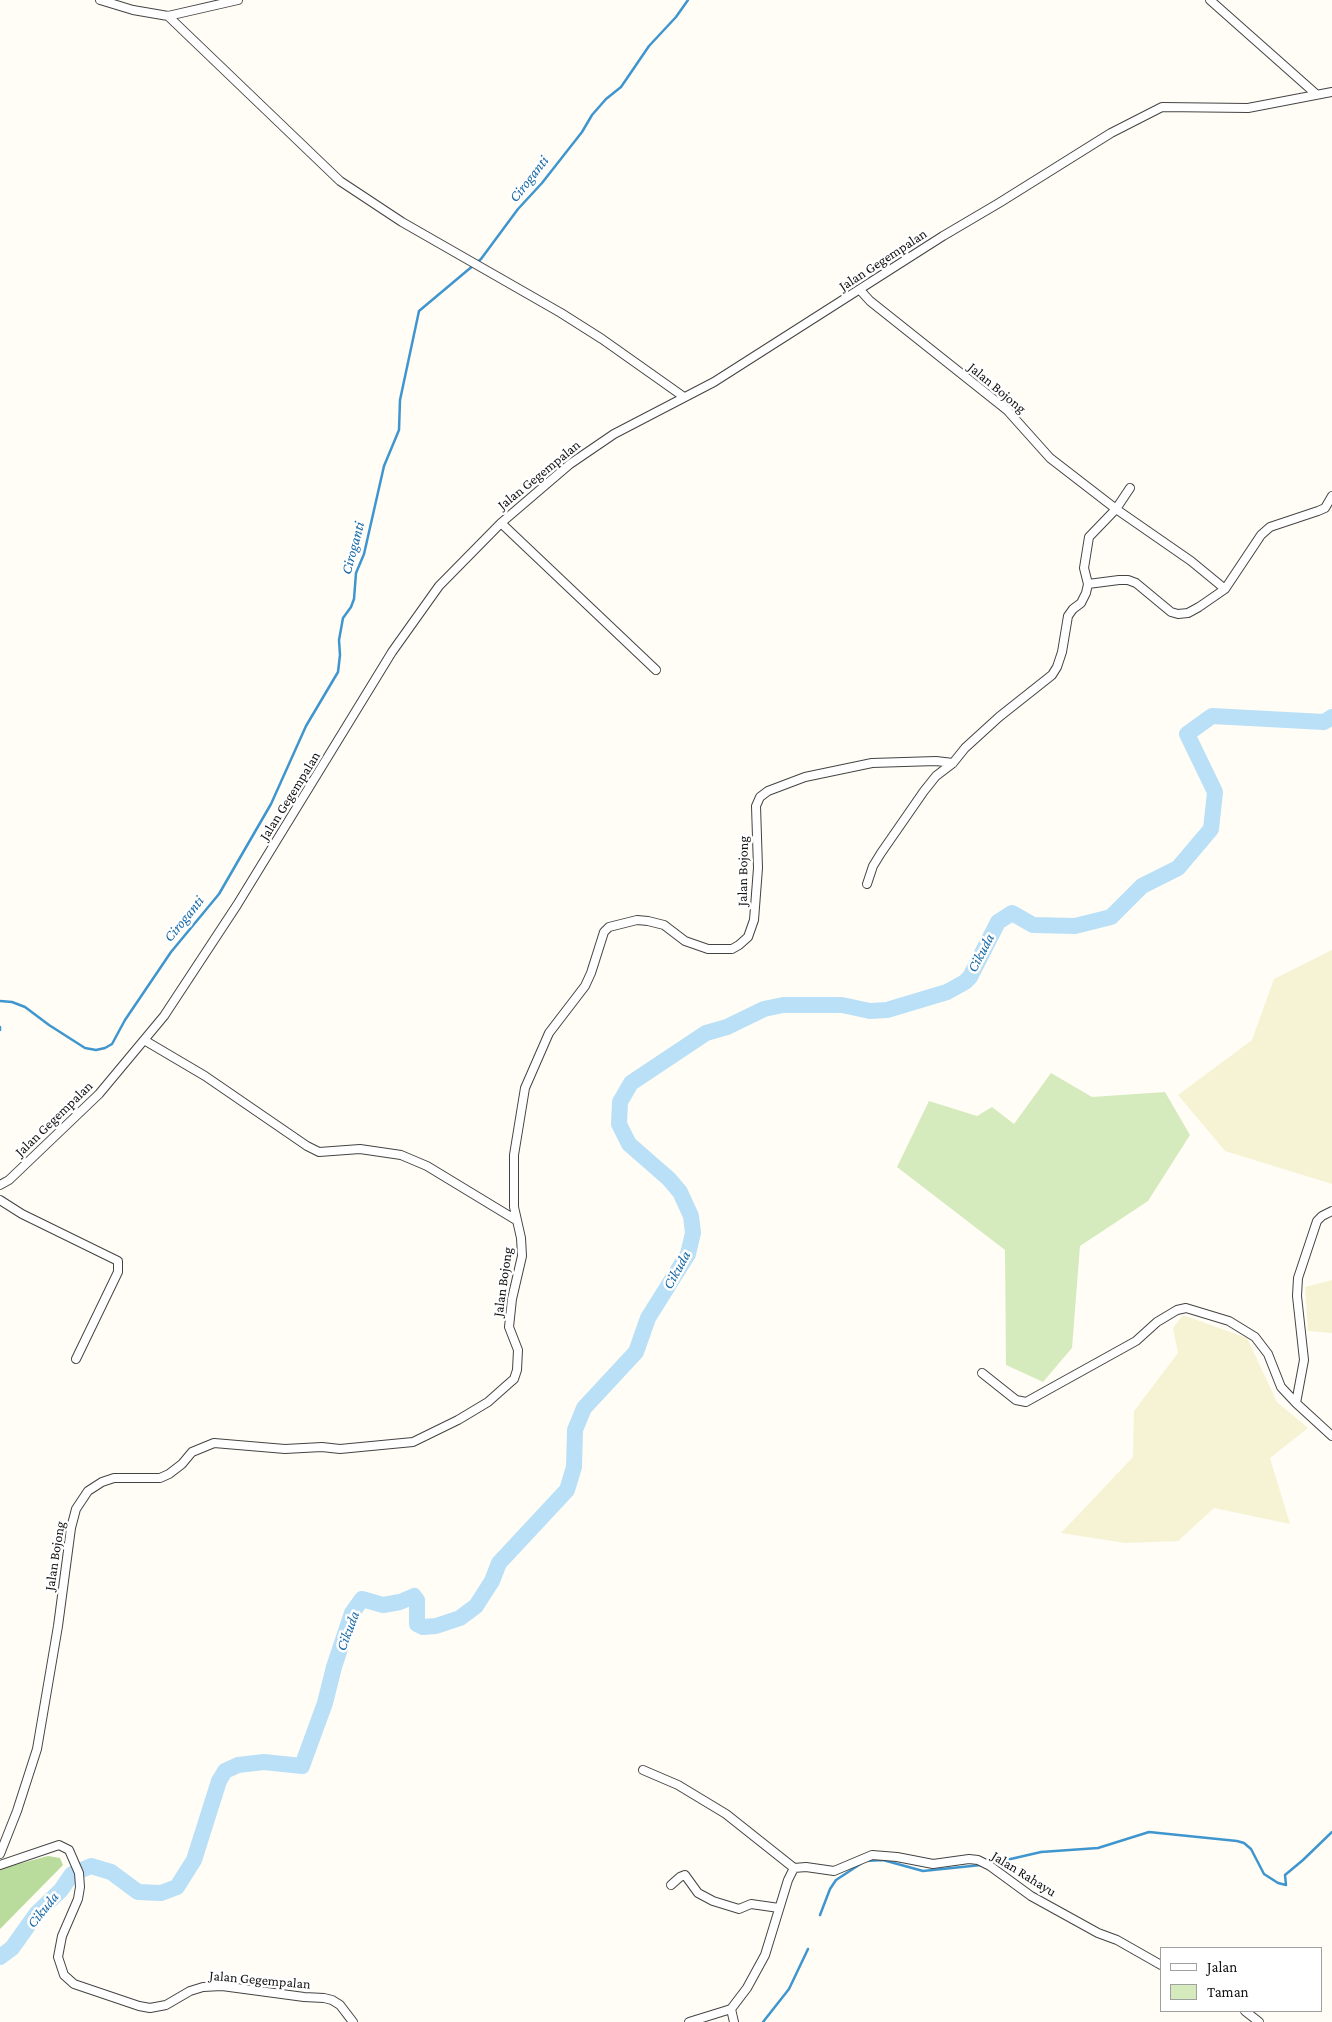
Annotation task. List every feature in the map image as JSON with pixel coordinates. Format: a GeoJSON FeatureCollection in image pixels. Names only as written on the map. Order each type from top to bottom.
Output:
{"type":"FeatureCollection","features":[{"type":"Feature","properties":{"kind":"street"},"geometry":{"type":"LineString","coordinates":[[100,0],[134,10],[168,16],[238,0]]}},
{"type":"Feature","properties":{"kind":"street"},"geometry":{"type":"LineString","coordinates":[[1210,0],[1316,94]]}},
{"type":"Feature","properties":{"kind":"street"},"geometry":{"type":"LineString","coordinates":[[168,16],[340,181],[402,222],[471,260],[602,338],[684,397]]}},
{"type":"Feature","properties":{"kind":"street","name":"Jalan Gegempalan"},"geometry":{"type":"LineString","coordinates":[[0,1186],[9,1180],[99,1094],[164,1016],[237,905],[392,652],[439,586],[501,523],[570,464],[598,443],[714,382],[943,236],[1111,133],[1162,106],[1248,108],[1332,92]]}},
{"type":"Feature","properties":{"kind":"street","name":"Jalan Bojong"},"geometry":{"type":"LineString","coordinates":[[860,290],[870,301],[1007,410],[1050,458],[1160,541],[1191,561],[1225,589]]}},
{"type":"Feature","properties":{"kind":"street"},"geometry":{"type":"LineString","coordinates":[[867,884],[873,866],[924,791],[941,771],[953,763],[999,717],[1052,675],[1062,652],[1068,616],[1085,598],[1088,584],[1084,568],[1088,538],[1116,508],[1130,488]]}},
{"type":"Feature","properties":{"kind":"street"},"geometry":{"type":"LineString","coordinates":[[1088,584],[1119,580],[1136,583],[1167,609],[1178,614],[1188,612],[1199,607],[1225,589],[1265,530],[1276,524],[1318,511],[1328,503],[1332,496]]}},
{"type":"Feature","properties":{"kind":"street"},"geometry":{"type":"LineString","coordinates":[[501,523],[656,670]]}},
{"type":"Feature","properties":{"kind":"street","name":"Jalan Bojong"},"geometry":{"type":"LineString","coordinates":[[0,1854],[17,1812],[37,1749],[58,1626],[72,1528],[76,1509],[88,1491],[102,1482],[114,1478],[160,1478],[175,1469],[192,1452],[214,1443],[285,1449],[322,1447],[340,1449],[413,1442],[458,1420],[488,1402],[514,1379],[517,1370],[518,1350],[510,1327],[512,1299],[522,1256],[521,1238],[514,1207],[514,1155],[525,1088],[548,1033],[588,980],[604,932],[609,927],[637,920],[648,921],[664,925],[685,941],[708,949],[732,949],[748,937],[754,920],[758,868],[756,806],[760,797],[768,791],[805,777],[872,763],[936,761],[953,763]]}},
{"type":"Feature","properties":{"kind":"street"},"geometry":{"type":"LineString","coordinates":[[144,1040],[205,1076],[307,1146],[319,1152],[360,1148],[402,1155],[427,1166],[516,1220]]}},
{"type":"Feature","properties":{"kind":"street"},"geometry":{"type":"LineString","coordinates":[[0,1200],[22,1214],[118,1261],[118,1272],[76,1359]]}},
{"type":"Feature","properties":{"kind":"street"},"geometry":{"type":"LineString","coordinates":[[1296,1403],[1304,1360],[1296,1296],[1298,1278],[1317,1221],[1332,1211]]}},
{"type":"Feature","properties":{"kind":"street"},"geometry":{"type":"LineString","coordinates":[[982,1373],[1016,1400],[1026,1402],[1136,1341],[1157,1322],[1177,1310],[1186,1308],[1229,1321],[1255,1338],[1268,1354],[1281,1387],[1332,1436]]}},
{"type":"Feature","properties":{"kind":"street"},"geometry":{"type":"LineString","coordinates":[[643,1770],[678,1785],[726,1814],[794,1868],[788,1880],[762,1963],[747,1988],[731,2009],[689,2022]]}},
{"type":"Feature","properties":{"kind":"street","name":"Jalan Gegempalan"},"geometry":{"type":"LineString","coordinates":[[0,1865],[60,1845],[69,1850],[79,1873],[80,1887],[78,1899],[62,1936],[58,1958],[64,1975],[74,1984],[150,2008],[166,2005],[190,1990],[203,1987],[222,1986],[324,1998],[340,2005],[353,2022]]}},
{"type":"Feature","properties":{"kind":"street","name":"Jalan Rahayu"},"geometry":{"type":"LineString","coordinates":[[794,1868],[834,1871],[872,1856],[897,1857],[933,1864],[969,1859],[987,1864],[1031,1896],[1160,1964]]}},
{"type":"Feature","properties":{"kind":"street"},"geometry":{"type":"LineString","coordinates":[[671,1885],[685,1875],[698,1893],[713,1901],[739,1908],[751,1904],[779,1908]]}},
{"type":"Feature","properties":{"kind":"street"},"geometry":{"type":"LineString","coordinates":[[731,2009],[734,2022]]}},
{"type":"Feature","properties":{"kind":"street"},"geometry":{"type":"LineString","coordinates":[[1251,2012],[1259,2022]]}},
{"type":"Feature","properties":{"kind":"shaded area"},"geometry":{"type":"Polygon","coordinates":[[[1332,950],[1332,1184],[1225,1151],[1178,1095],[1252,1040],[1274,979],[1332,950]]]}},
{"type":"Feature","properties":{"kind":"shaded area"},"geometry":{"type":"Polygon","coordinates":[[[1332,1280],[1332,1333],[1308,1331],[1305,1287],[1332,1280]]]}},
{"type":"Feature","properties":{"kind":"shaded area"},"geometry":{"type":"Polygon","coordinates":[[[1183,1315],[1247,1338],[1277,1402],[1308,1428],[1270,1458],[1290,1524],[1214,1508],[1178,1541],[1125,1543],[1061,1533],[1133,1457],[1134,1411],[1178,1353],[1173,1328],[1183,1315]]]}},
{"type":"Feature","properties":{"kind":"green space"},"geometry":{"type":"Polygon","coordinates":[[[1051,1073],[1092,1097],[1165,1092],[1190,1135],[1148,1201],[1080,1246],[1072,1348],[1043,1382],[1006,1365],[1005,1250],[897,1167],[929,1101],[977,1116],[992,1107],[1014,1124],[1051,1073]]]}},
{"type":"Feature","properties":{"kind":"green space"},"geometry":{"type":"Polygon","coordinates":[[[48,1856],[60,1858],[63,1865],[0,1929],[0,1869],[48,1856]]]}},
{"type":"Feature","properties":{"kind":"waterway","name":"Ciroganti"},"geometry":{"type":"LineString","coordinates":[[0,1001],[12,1002],[25,1007],[85,1048],[96,1050],[105,1048],[112,1044],[125,1020],[171,952],[219,894],[271,804],[306,726],[338,672],[339,640],[343,618],[354,599],[356,573],[364,554],[384,466],[399,430],[400,400],[419,311],[481,259],[518,209],[542,183],[582,132],[592,115],[606,99],[621,87],[649,46],[676,17],[688,0]]}},
{"type":"Feature","properties":{"kind":"waterway","name":"Cikuda"},"geometry":{"type":"LineString","coordinates":[[0,1957],[12,1948],[37,1913],[61,1890],[72,1874],[91,1866],[111,1872],[138,1892],[161,1893],[177,1887],[194,1860],[219,1781],[225,1771],[238,1765],[264,1762],[302,1766],[325,1703],[334,1667],[352,1613],[362,1599],[383,1605],[400,1602],[414,1596],[417,1600],[417,1624],[423,1627],[436,1626],[460,1618],[476,1606],[492,1581],[499,1563],[567,1490],[574,1467],[575,1430],[584,1408],[636,1352],[648,1318],[688,1254],[693,1233],[691,1216],[680,1192],[669,1179],[629,1144],[619,1124],[620,1102],[631,1083],[706,1033],[727,1027],[764,1009],[783,1005],[842,1005],[870,1011],[887,1010],[947,992],[970,977],[998,922],[1012,913],[1033,925],[1075,926],[1111,917],[1142,886],[1178,868],[1211,829],[1215,792],[1187,734],[1212,716],[1324,722],[1332,717]]}},
{"type":"Feature","properties":{"kind":"waterway"},"geometry":{"type":"LineString","coordinates":[[989,1864],[1041,1852],[1098,1848],[1149,1832],[1244,1843],[1251,1849],[1264,1874],[1278,1883],[1286,1885],[1285,1875],[1332,1832]]}},
{"type":"Feature","properties":{"kind":"waterway"},"geometry":{"type":"LineString","coordinates":[[820,1915],[830,1889],[836,1880],[865,1861],[883,1860],[923,1871],[981,1865]]}},
{"type":"Feature","properties":{"kind":"waterway"},"geometry":{"type":"LineString","coordinates":[[763,2022],[789,1989],[808,1949]]}}]}
